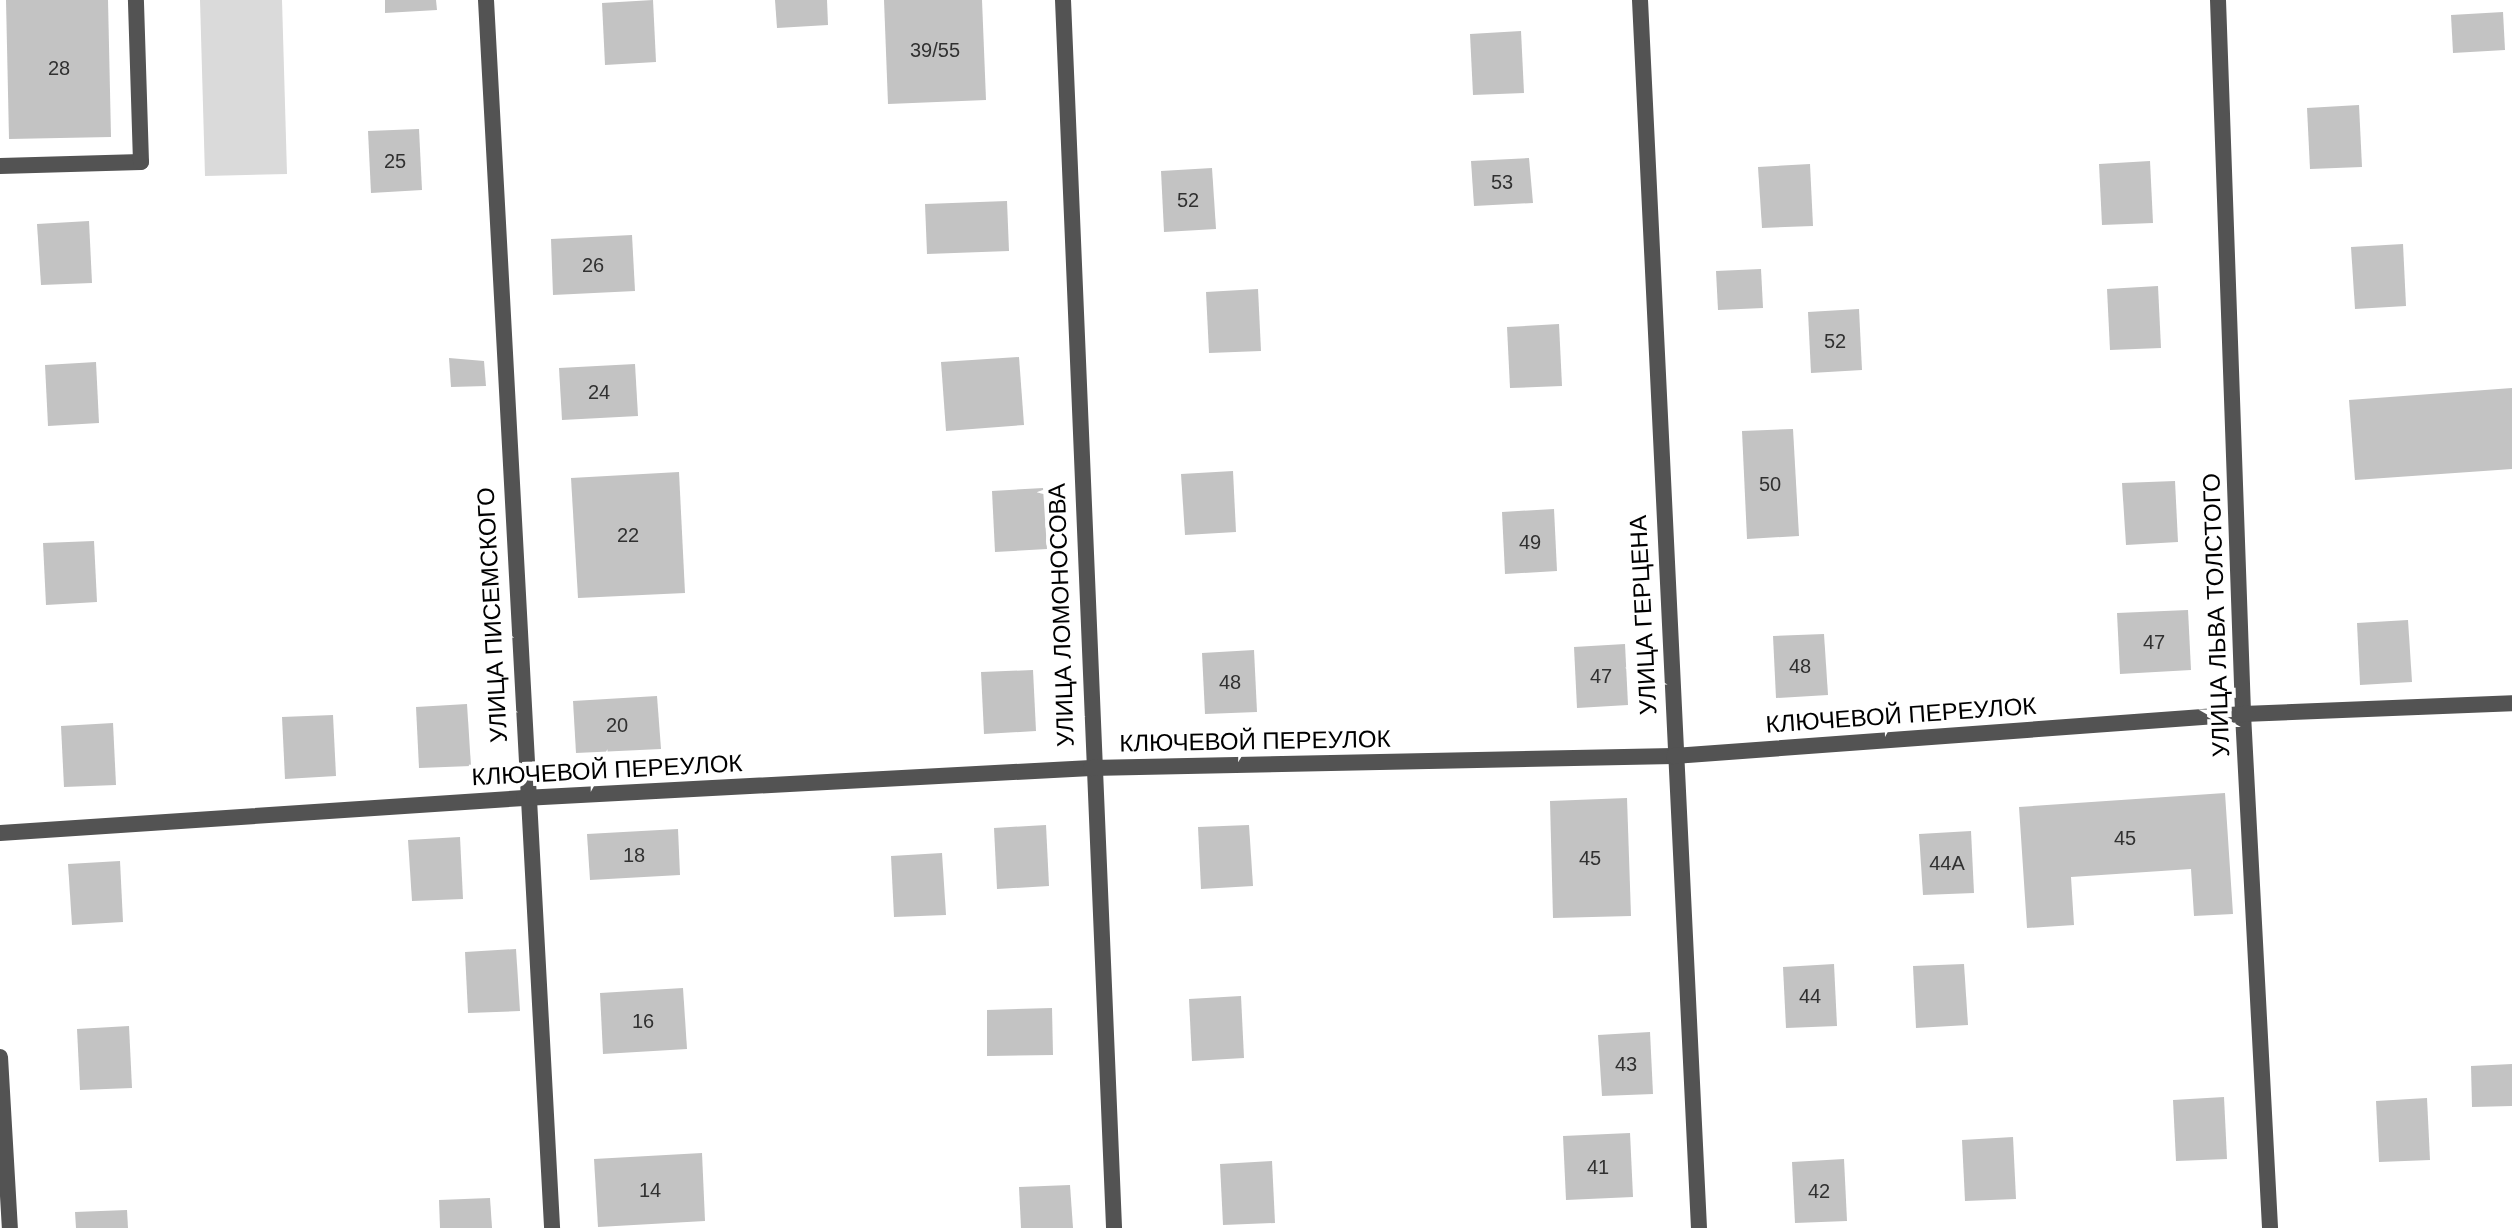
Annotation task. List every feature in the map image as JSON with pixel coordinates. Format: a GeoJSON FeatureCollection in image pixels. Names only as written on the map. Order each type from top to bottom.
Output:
{"type":"FeatureCollection","features":[{"type":"Feature","properties":{"kind":"street"},"geometry":{"type":"LineString","coordinates":[[0,166],[141,162],[136,0]]}},
{"type":"Feature","properties":{"kind":"street","name":"УЛИЦА ПИСЕМСКОГО"},"geometry":{"type":"LineString","coordinates":[[486,0],[524,798],[552,1228]]}},
{"type":"Feature","properties":{"kind":"street","name":"УЛИЦА ЛОМОНОСОВА"},"geometry":{"type":"LineString","coordinates":[[1063,0],[1091,768],[1114,1228]]}},
{"type":"Feature","properties":{"kind":"street","name":"УЛИЦА ГЕРЦЕНА"},"geometry":{"type":"LineString","coordinates":[[1640,0],[1699,1228]]}},
{"type":"Feature","properties":{"kind":"street","name":"УЛИЦА ЛЬВА ТОЛСТОГО"},"geometry":{"type":"LineString","coordinates":[[2218,0],[2243,714],[2270,1228]]}},
{"type":"Feature","properties":{"kind":"street","name":"КЛЮЧЕВОЙ ПЕРЕУЛОК"},"geometry":{"type":"LineString","coordinates":[[0,833],[524,798],[1091,768],[1674,756],[2243,714],[2512,703]]}},
{"type":"Feature","properties":{"kind":"street"},"geometry":{"type":"LineString","coordinates":[[0,1057],[10,1228]]}},
{"type":"Feature","properties":{"kind":"shaded area"},"geometry":{"type":"Polygon","coordinates":[[[200,0],[282,0],[287,174],[205,176],[200,0]]]}},
{"type":"Feature","properties":{"kind":"building"},"geometry":{"type":"Polygon","coordinates":[[[6,0],[108,0],[111,137],[9,139],[6,0]]]}},
{"type":"Feature","properties":{"kind":"building"},"geometry":{"type":"Polygon","coordinates":[[[385,0],[436,0],[437,10],[385,13],[385,0]]]}},
{"type":"Feature","properties":{"kind":"building"},"geometry":{"type":"Polygon","coordinates":[[[653,0],[656,62],[605,65],[602,3],[653,0]]]}},
{"type":"Feature","properties":{"kind":"building"},"geometry":{"type":"Polygon","coordinates":[[[775,0],[827,0],[828,25],[777,28],[775,0]]]}},
{"type":"Feature","properties":{"kind":"building"},"geometry":{"type":"Polygon","coordinates":[[[884,0],[982,0],[986,100],[888,104],[884,0]]]}},
{"type":"Feature","properties":{"kind":"building"},"geometry":{"type":"Polygon","coordinates":[[[2503,12],[2505,50],[2453,53],[2451,15],[2503,12]]]}},
{"type":"Feature","properties":{"kind":"building"},"geometry":{"type":"Polygon","coordinates":[[[1521,31],[1524,93],[1473,95],[1470,34],[1521,31]]]}},
{"type":"Feature","properties":{"kind":"building"},"geometry":{"type":"Polygon","coordinates":[[[2359,105],[2362,167],[2310,169],[2307,108],[2359,105]]]}},
{"type":"Feature","properties":{"kind":"building"},"geometry":{"type":"Polygon","coordinates":[[[419,129],[422,190],[371,193],[368,131],[419,129]]]}},
{"type":"Feature","properties":{"kind":"building"},"geometry":{"type":"Polygon","coordinates":[[[1529,158],[1533,203],[1474,206],[1471,161],[1529,158]]]}},
{"type":"Feature","properties":{"kind":"building"},"geometry":{"type":"Polygon","coordinates":[[[2150,161],[2153,223],[2102,225],[2099,164],[2150,161]]]}},
{"type":"Feature","properties":{"kind":"building"},"geometry":{"type":"Polygon","coordinates":[[[1810,164],[1813,226],[1762,228],[1758,167],[1810,164]]]}},
{"type":"Feature","properties":{"kind":"building"},"geometry":{"type":"Polygon","coordinates":[[[1212,168],[1216,229],[1164,232],[1161,171],[1212,168]]]}},
{"type":"Feature","properties":{"kind":"building"},"geometry":{"type":"Polygon","coordinates":[[[1007,201],[1009,251],[927,254],[925,204],[1007,201]]]}},
{"type":"Feature","properties":{"kind":"building"},"geometry":{"type":"Polygon","coordinates":[[[89,221],[92,283],[41,285],[37,224],[89,221]]]}},
{"type":"Feature","properties":{"kind":"building"},"geometry":{"type":"Polygon","coordinates":[[[632,235],[635,291],[553,295],[551,239],[632,235]]]}},
{"type":"Feature","properties":{"kind":"building"},"geometry":{"type":"Polygon","coordinates":[[[2403,244],[2406,306],[2355,309],[2351,247],[2403,244]]]}},
{"type":"Feature","properties":{"kind":"building"},"geometry":{"type":"Polygon","coordinates":[[[1761,269],[1763,308],[1718,310],[1716,271],[1761,269]]]}},
{"type":"Feature","properties":{"kind":"building"},"geometry":{"type":"Polygon","coordinates":[[[2158,286],[2161,348],[2110,350],[2107,289],[2158,286]]]}},
{"type":"Feature","properties":{"kind":"building"},"geometry":{"type":"Polygon","coordinates":[[[1258,289],[1261,351],[1209,353],[1206,292],[1258,289]]]}},
{"type":"Feature","properties":{"kind":"building"},"geometry":{"type":"Polygon","coordinates":[[[1859,309],[1862,370],[1811,373],[1808,312],[1859,309]]]}},
{"type":"Feature","properties":{"kind":"building"},"geometry":{"type":"Polygon","coordinates":[[[1559,324],[1562,386],[1510,388],[1507,327],[1559,324]]]}},
{"type":"Feature","properties":{"kind":"building"},"geometry":{"type":"Polygon","coordinates":[[[1019,357],[1024,425],[946,431],[941,362],[1019,357]]]}},
{"type":"Feature","properties":{"kind":"building"},"geometry":{"type":"Polygon","coordinates":[[[449,358],[484,361],[486,386],[451,387],[449,358]]]}},
{"type":"Feature","properties":{"kind":"building"},"geometry":{"type":"Polygon","coordinates":[[[96,362],[99,423],[48,426],[45,365],[96,362]]]}},
{"type":"Feature","properties":{"kind":"building"},"geometry":{"type":"Polygon","coordinates":[[[635,364],[638,416],[562,420],[559,368],[635,364]]]}},
{"type":"Feature","properties":{"kind":"building"},"geometry":{"type":"Polygon","coordinates":[[[2512,388],[2512,469],[2355,480],[2349,400],[2512,388]]]}},
{"type":"Feature","properties":{"kind":"building"},"geometry":{"type":"Polygon","coordinates":[[[1793,429],[1799,536],[1747,539],[1742,431],[1793,429]]]}},
{"type":"Feature","properties":{"kind":"building"},"geometry":{"type":"Polygon","coordinates":[[[1233,471],[1236,532],[1185,535],[1181,474],[1233,471]]]}},
{"type":"Feature","properties":{"kind":"building"},"geometry":{"type":"Polygon","coordinates":[[[679,472],[685,593],[578,598],[571,478],[679,472]]]}},
{"type":"Feature","properties":{"kind":"building"},"geometry":{"type":"Polygon","coordinates":[[[2175,481],[2178,542],[2126,545],[2122,483],[2175,481]]]}},
{"type":"Feature","properties":{"kind":"building"},"geometry":{"type":"Polygon","coordinates":[[[1043,488],[1047,549],[995,552],[992,491],[1043,488]]]}},
{"type":"Feature","properties":{"kind":"building"},"geometry":{"type":"Polygon","coordinates":[[[1554,509],[1557,571],[1505,574],[1502,512],[1554,509]]]}},
{"type":"Feature","properties":{"kind":"building"},"geometry":{"type":"Polygon","coordinates":[[[94,541],[97,602],[46,605],[43,543],[94,541]]]}},
{"type":"Feature","properties":{"kind":"building"},"geometry":{"type":"Polygon","coordinates":[[[2188,610],[2191,670],[2120,674],[2117,613],[2188,610]]]}},
{"type":"Feature","properties":{"kind":"building"},"geometry":{"type":"Polygon","coordinates":[[[2408,620],[2412,682],[2360,685],[2357,623],[2408,620]]]}},
{"type":"Feature","properties":{"kind":"building"},"geometry":{"type":"Polygon","coordinates":[[[1824,634],[1828,695],[1776,698],[1773,636],[1824,634]]]}},
{"type":"Feature","properties":{"kind":"building"},"geometry":{"type":"Polygon","coordinates":[[[1625,644],[1628,705],[1577,708],[1574,647],[1625,644]]]}},
{"type":"Feature","properties":{"kind":"building"},"geometry":{"type":"Polygon","coordinates":[[[1254,650],[1257,712],[1205,714],[1202,653],[1254,650]]]}},
{"type":"Feature","properties":{"kind":"building"},"geometry":{"type":"Polygon","coordinates":[[[1033,670],[1036,731],[984,734],[981,672],[1033,670]]]}},
{"type":"Feature","properties":{"kind":"building"},"geometry":{"type":"Polygon","coordinates":[[[657,696],[661,749],[576,753],[573,701],[657,696]]]}},
{"type":"Feature","properties":{"kind":"building"},"geometry":{"type":"Polygon","coordinates":[[[467,704],[471,766],[419,768],[416,707],[467,704]]]}},
{"type":"Feature","properties":{"kind":"building"},"geometry":{"type":"Polygon","coordinates":[[[333,715],[336,776],[285,779],[282,717],[333,715]]]}},
{"type":"Feature","properties":{"kind":"building"},"geometry":{"type":"Polygon","coordinates":[[[113,723],[116,785],[64,787],[61,726],[113,723]]]}},
{"type":"Feature","properties":{"kind":"building"},"geometry":{"type":"Polygon","coordinates":[[[2225,793],[2233,914],[2194,916],[2191,869],[2071,877],[2074,925],[2027,928],[2019,807],[2225,793]]]}},
{"type":"Feature","properties":{"kind":"building"},"geometry":{"type":"Polygon","coordinates":[[[1627,798],[1631,916],[1553,918],[1550,801],[1627,798]]]}},
{"type":"Feature","properties":{"kind":"building"},"geometry":{"type":"Polygon","coordinates":[[[1046,825],[1049,886],[997,889],[994,828],[1046,825]]]}},
{"type":"Feature","properties":{"kind":"building"},"geometry":{"type":"Polygon","coordinates":[[[1249,825],[1253,886],[1201,889],[1198,827],[1249,825]]]}},
{"type":"Feature","properties":{"kind":"building"},"geometry":{"type":"Polygon","coordinates":[[[678,829],[680,875],[590,880],[587,834],[678,829]]]}},
{"type":"Feature","properties":{"kind":"building"},"geometry":{"type":"Polygon","coordinates":[[[1971,831],[1974,893],[1923,895],[1919,834],[1971,831]]]}},
{"type":"Feature","properties":{"kind":"building"},"geometry":{"type":"Polygon","coordinates":[[[460,837],[463,899],[412,901],[408,840],[460,837]]]}},
{"type":"Feature","properties":{"kind":"building"},"geometry":{"type":"Polygon","coordinates":[[[942,853],[946,915],[894,917],[891,856],[942,853]]]}},
{"type":"Feature","properties":{"kind":"building"},"geometry":{"type":"Polygon","coordinates":[[[120,861],[123,922],[72,925],[68,864],[120,861]]]}},
{"type":"Feature","properties":{"kind":"building"},"geometry":{"type":"Polygon","coordinates":[[[516,949],[520,1011],[468,1013],[465,952],[516,949]]]}},
{"type":"Feature","properties":{"kind":"building"},"geometry":{"type":"Polygon","coordinates":[[[1834,964],[1837,1026],[1786,1028],[1783,967],[1834,964]]]}},
{"type":"Feature","properties":{"kind":"building"},"geometry":{"type":"Polygon","coordinates":[[[1964,964],[1968,1025],[1916,1028],[1913,966],[1964,964]]]}},
{"type":"Feature","properties":{"kind":"building"},"geometry":{"type":"Polygon","coordinates":[[[683,988],[687,1049],[603,1054],[600,993],[683,988]]]}},
{"type":"Feature","properties":{"kind":"building"},"geometry":{"type":"Polygon","coordinates":[[[1241,996],[1244,1058],[1192,1061],[1189,999],[1241,996]]]}},
{"type":"Feature","properties":{"kind":"building"},"geometry":{"type":"Polygon","coordinates":[[[1052,1008],[1053,1055],[987,1056],[987,1010],[1052,1008]]]}},
{"type":"Feature","properties":{"kind":"building"},"geometry":{"type":"Polygon","coordinates":[[[129,1026],[132,1088],[80,1090],[77,1029],[129,1026]]]}},
{"type":"Feature","properties":{"kind":"building"},"geometry":{"type":"Polygon","coordinates":[[[1650,1032],[1653,1094],[1602,1096],[1598,1035],[1650,1032]]]}},
{"type":"Feature","properties":{"kind":"building"},"geometry":{"type":"Polygon","coordinates":[[[2512,1064],[2512,1106],[2472,1107],[2471,1066],[2512,1064]]]}},
{"type":"Feature","properties":{"kind":"building"},"geometry":{"type":"Polygon","coordinates":[[[2224,1097],[2227,1159],[2176,1161],[2173,1100],[2224,1097]]]}},
{"type":"Feature","properties":{"kind":"building"},"geometry":{"type":"Polygon","coordinates":[[[2427,1098],[2430,1160],[2379,1162],[2376,1101],[2427,1098]]]}},
{"type":"Feature","properties":{"kind":"building"},"geometry":{"type":"Polygon","coordinates":[[[1630,1133],[1633,1197],[1566,1200],[1563,1136],[1630,1133]]]}},
{"type":"Feature","properties":{"kind":"building"},"geometry":{"type":"Polygon","coordinates":[[[2013,1137],[2016,1199],[1965,1201],[1962,1140],[2013,1137]]]}},
{"type":"Feature","properties":{"kind":"building"},"geometry":{"type":"Polygon","coordinates":[[[702,1153],[705,1221],[598,1227],[594,1159],[702,1153]]]}},
{"type":"Feature","properties":{"kind":"building"},"geometry":{"type":"Polygon","coordinates":[[[1844,1159],[1847,1221],[1795,1223],[1792,1162],[1844,1159]]]}},
{"type":"Feature","properties":{"kind":"building"},"geometry":{"type":"Polygon","coordinates":[[[1272,1161],[1275,1223],[1223,1225],[1220,1164],[1272,1161]]]}},
{"type":"Feature","properties":{"kind":"building"},"geometry":{"type":"Polygon","coordinates":[[[1070,1185],[1073,1228],[1021,1228],[1019,1187],[1070,1185]]]}},
{"type":"Feature","properties":{"kind":"building"},"geometry":{"type":"Polygon","coordinates":[[[490,1198],[492,1228],[440,1228],[439,1200],[490,1198]]]}},
{"type":"Feature","properties":{"kind":"building"},"geometry":{"type":"Polygon","coordinates":[[[127,1210],[128,1228],[76,1228],[75,1212],[127,1210]]]}}]}
